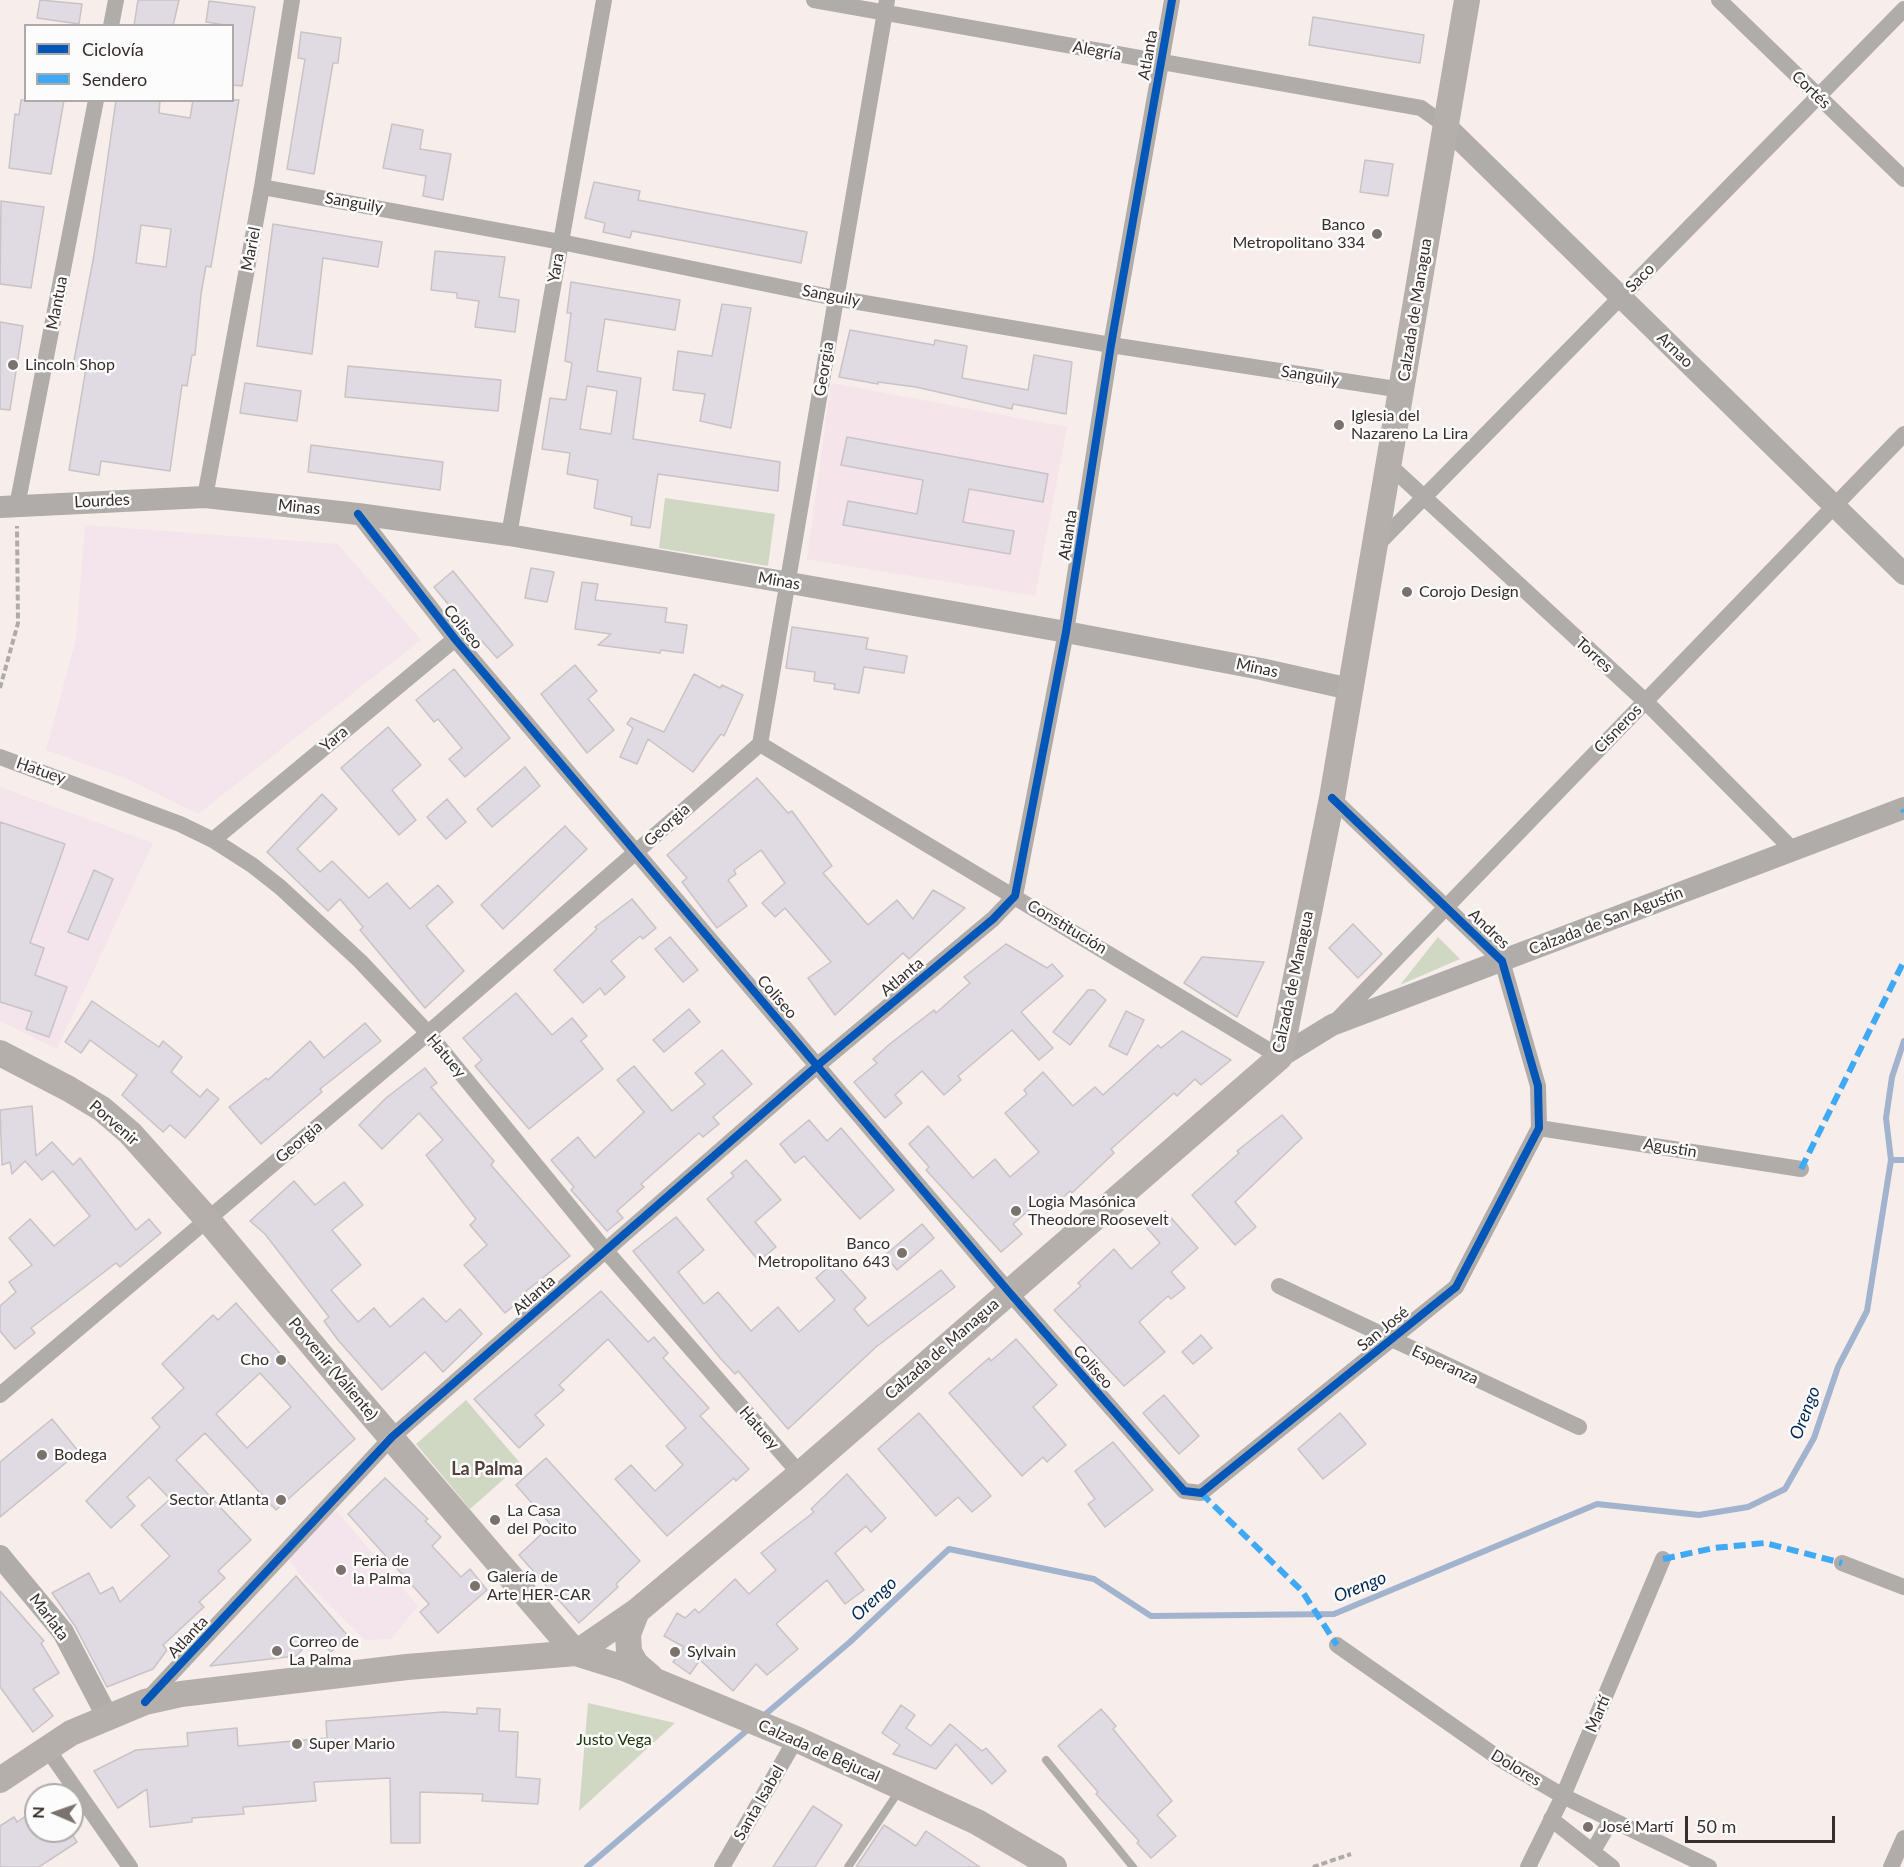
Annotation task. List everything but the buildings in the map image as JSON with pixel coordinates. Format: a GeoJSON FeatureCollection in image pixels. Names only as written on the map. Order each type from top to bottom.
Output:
{"type":"FeatureCollection","features":[{"type":"Feature","properties":{"kind":"main road","name":"Calzada de Managua"},"geometry":{"type":"LineString","coordinates":[[576,1653],[637,1611],[800,1474],[1280,1057],[1332,798],[1467,0]]}},
{"type":"Feature","properties":{"kind":"main road","name":"Porvenir"},"geometry":{"type":"LineString","coordinates":[[0,1053],[102,1109],[129,1133],[208,1220]]}},
{"type":"Feature","properties":{"kind":"main road","name":"Porvenir (Valiente)"},"geometry":{"type":"LineString","coordinates":[[208,1220],[576,1653]]}},
{"type":"Feature","properties":{"kind":"main road"},"geometry":{"type":"LineString","coordinates":[[637,1611],[628,1634],[629,1652],[636,1664],[655,1680]]}},
{"type":"Feature","properties":{"kind":"main road","name":"Calzada de Bejucal"},"geometry":{"type":"LineString","coordinates":[[576,1653],[655,1680],[787,1736],[977,1822],[1054,1867]]}},
{"type":"Feature","properties":{"kind":"main road"},"geometry":{"type":"LineString","coordinates":[[0,1780],[46,1747],[107,1716],[146,1702],[225,1687],[461,1662],[576,1653]]}},
{"type":"Feature","properties":{"kind":"street"},"geometry":{"type":"LineString","coordinates":[[111,24],[116,0]]}},
{"type":"Feature","properties":{"kind":"street","name":"Mariel"},"geometry":{"type":"LineString","coordinates":[[205,497],[262,187],[292,0]]}},
{"type":"Feature","properties":{"kind":"street","name":"Yara"},"geometry":{"type":"LineString","coordinates":[[509,535],[604,0]]}},
{"type":"Feature","properties":{"kind":"street","name":"Alegría"},"geometry":{"type":"LineString","coordinates":[[814,0],[886,7],[1160,62],[1421,108],[1446,126]]}},
{"type":"Feature","properties":{"kind":"street","name":"Atlanta"},"geometry":{"type":"LineString","coordinates":[[146,1702],[392,1437],[818,1065],[993,919],[1015,896],[1066,632],[1111,345],[1172,0]]}},
{"type":"Feature","properties":{"kind":"street","name":"Cortés"},"geometry":{"type":"LineString","coordinates":[[1719,0],[1904,179]]}},
{"type":"Feature","properties":{"kind":"street","name":"Georgia"},"geometry":{"type":"LineString","coordinates":[[0,1395],[428,1033],[760,744],[790,583],[835,298],[886,7]]}},
{"type":"Feature","properties":{"kind":"street","name":"Saco"},"geometry":{"type":"LineString","coordinates":[[1375,546],[1904,9]]}},
{"type":"Feature","properties":{"kind":"street","name":"Mantua"},"geometry":{"type":"LineString","coordinates":[[8,506],[96,102]]}},
{"type":"Feature","properties":{"kind":"street","name":"Arnao"},"geometry":{"type":"LineString","coordinates":[[1446,126],[1904,574]]}},
{"type":"Feature","properties":{"kind":"street","name":"Sanguily"},"geometry":{"type":"LineString","coordinates":[[262,187],[561,242],[835,298],[1111,345],[1402,390]]}},
{"type":"Feature","properties":{"kind":"street","name":"Cisneros"},"geometry":{"type":"LineString","coordinates":[[1332,1025],[1904,434]]}},
{"type":"Feature","properties":{"kind":"street","name":"Torres"},"geometry":{"type":"LineString","coordinates":[[1389,465],[1645,701],[1793,850]]}},
{"type":"Feature","properties":{"kind":"street","name":"Lourdes"},"geometry":{"type":"LineString","coordinates":[[8,506],[205,497]]}},
{"type":"Feature","properties":{"kind":"street","name":"Minas"},"geometry":{"type":"LineString","coordinates":[[205,497],[358,514],[509,535],[1066,632],[1261,669],[1350,689]]}},
{"type":"Feature","properties":{"kind":"street","name":"Coliseo"},"geometry":{"type":"LineString","coordinates":[[358,514],[454,639],[818,1065],[1008,1292],[1184,1491]]}},
{"type":"Feature","properties":{"kind":"street","name":"Yara"},"geometry":{"type":"LineString","coordinates":[[213,840],[454,639]]}},
{"type":"Feature","properties":{"kind":"street","name":"Constitución"},"geometry":{"type":"LineString","coordinates":[[760,744],[1280,1057]]}},
{"type":"Feature","properties":{"kind":"street","name":"Hatuey"},"geometry":{"type":"LineString","coordinates":[[0,757],[120,799],[213,840],[252,865],[280,887],[360,961],[428,1033],[606,1251],[800,1474]]}},
{"type":"Feature","properties":{"kind":"street","name":"Andres"},"geometry":{"type":"LineString","coordinates":[[1332,798],[1502,961],[1538,1086],[1539,1128]]}},
{"type":"Feature","properties":{"kind":"street","name":"Calzada de San Agustín"},"geometry":{"type":"LineString","coordinates":[[1280,1057],[1332,1025],[1904,808]]}},
{"type":"Feature","properties":{"kind":"street","name":"Agustin"},"geometry":{"type":"LineString","coordinates":[[1539,1128],[1801,1169]]}},
{"type":"Feature","properties":{"kind":"street","name":"San José"},"geometry":{"type":"LineString","coordinates":[[1184,1491],[1201,1493],[1456,1287],[1539,1128]]}},
{"type":"Feature","properties":{"kind":"street","name":"Esperanza"},"geometry":{"type":"LineString","coordinates":[[1279,1286],[1391,1341],[1579,1427]]}},
{"type":"Feature","properties":{"kind":"street","name":"Marlata"},"geometry":{"type":"LineString","coordinates":[[0,1556],[63,1632],[107,1716]]}},
{"type":"Feature","properties":{"kind":"street","name":"Martí"},"geometry":{"type":"LineString","coordinates":[[1528,1867],[1563,1796],[1663,1559]]}},
{"type":"Feature","properties":{"kind":"street"},"geometry":{"type":"LineString","coordinates":[[1842,1563],[1904,1587]]}},
{"type":"Feature","properties":{"kind":"street","name":"Dolores"},"geometry":{"type":"LineString","coordinates":[[1337,1645],[1500,1759],[1563,1796],[1709,1867]]}},
{"type":"Feature","properties":{"kind":"street","name":"Santa Isabel"},"geometry":{"type":"LineString","coordinates":[[722,1867],[787,1736]]}},
{"type":"Feature","properties":{"kind":"street"},"geometry":{"type":"LineString","coordinates":[[46,1747],[130,1867]]}},
{"type":"Feature","properties":{"kind":"street"},"geometry":{"type":"LineString","coordinates":[[1551,1819],[1612,1867]]}},
{"type":"Feature","properties":{"kind":"street"},"geometry":{"type":"LineString","coordinates":[[1593,1851],[1611,1820]]}},
{"type":"Feature","properties":{"kind":"street"},"geometry":{"type":"LineString","coordinates":[[1891,1867],[1904,1838]]}},
{"type":"Feature","properties":{"kind":"lane"},"geometry":{"type":"LineString","coordinates":[[1046,1760],[1133,1867]]}},
{"type":"Feature","properties":{"kind":"lane"},"geometry":{"type":"LineString","coordinates":[[848,1867],[901,1788]]}},
{"type":"Feature","properties":{"kind":"path"},"geometry":{"type":"LineString","coordinates":[[0,688],[18,623],[8,506]]}},
{"type":"Feature","properties":{"kind":"path"},"geometry":{"type":"LineString","coordinates":[[1313,1867],[1352,1854]]}},
{"type":"Feature","properties":{"kind":"shaded area"},"geometry":{"type":"Polygon","coordinates":[[[831,383],[1067,427],[1035,596],[807,559],[831,383]]]}},
{"type":"Feature","properties":{"kind":"shaded area"},"geometry":{"type":"Polygon","coordinates":[[[85,525],[338,544],[421,640],[198,814],[130,780],[46,750],[76,639],[85,525]]]}},
{"type":"Feature","properties":{"kind":"shaded area"},"geometry":{"type":"Polygon","coordinates":[[[0,787],[153,843],[57,1049],[0,1021],[0,787]]]}},
{"type":"Feature","properties":{"kind":"shaded area","name":"Feria de la Palma"},"geometry":{"type":"Polygon","coordinates":[[[333,1507],[418,1606],[391,1639],[365,1640],[303,1579],[289,1560],[333,1507]]]}},
{"type":"Feature","properties":{"kind":"green space"},"geometry":{"type":"Polygon","coordinates":[[[665,498],[775,514],[768,566],[659,548],[665,498]]]}},
{"type":"Feature","properties":{"kind":"green space"},"geometry":{"type":"Polygon","coordinates":[[[1438,937],[1460,959],[1400,985],[1438,937]]]}},
{"type":"Feature","properties":{"kind":"green space"},"geometry":{"type":"Polygon","coordinates":[[[466,1400],[521,1464],[470,1509],[416,1444],[466,1400]]]}},
{"type":"Feature","properties":{"kind":"green space","name":"Justo Vega"},"geometry":{"type":"Polygon","coordinates":[[[588,1703],[675,1723],[579,1811],[588,1703]]]}},
{"type":"Feature","properties":{"kind":"waterway","name":"Orengo"},"geometry":{"type":"LineString","coordinates":[[761,1718],[850,1642],[949,1549],[1094,1579],[1151,1616],[1334,1614],[1597,1504],[1699,1515],[1748,1507],[1785,1489],[1814,1438],[1838,1367],[1867,1311],[1891,1160],[1886,1118],[1892,1077],[1904,1041]]}},
{"type":"Feature","properties":{"kind":"waterway"},"geometry":{"type":"LineString","coordinates":[[1891,1160],[1904,1160]]}},
{"type":"Feature","properties":{"kind":"waterway","name":"Orengo"},"geometry":{"type":"LineString","coordinates":[[587,1867],[751,1727]]}},
{"type":"Feature","properties":{"kind":"marked path"},"geometry":{"type":"LineString","coordinates":[[1801,1169],[1904,961]]}},
{"type":"Feature","properties":{"kind":"marked path"},"geometry":{"type":"LineString","coordinates":[[1201,1493],[1302,1591],[1337,1645]]}},
{"type":"Feature","properties":{"kind":"marked path"},"geometry":{"type":"LineString","coordinates":[[1663,1559],[1714,1548],[1765,1543],[1842,1563]]}},
{"type":"Feature","properties":{"kind":"cycle path"},"geometry":{"type":"LineString","coordinates":[[145,1702],[392,1437],[818,1065],[993,919],[1015,896],[1066,632],[1111,345],[1172,0]]}},
{"type":"Feature","properties":{"kind":"cycle path"},"geometry":{"type":"LineString","coordinates":[[358,514],[455,639],[1009,1292],[1184,1491],[1201,1493],[1456,1287],[1539,1128],[1538,1086],[1502,961],[1332,798]]}},
{"type":"Feature","properties":{"kind":"place","name":"Banco Metropolitano 334"},"geometry":{"type":"Point","coordinates":[1377,234]}},
{"type":"Feature","properties":{"kind":"place","name":"Lincoln Shop"},"geometry":{"type":"Point","coordinates":[13,365]}},
{"type":"Feature","properties":{"kind":"place","name":"Iglesia del Nazareno La Lira"},"geometry":{"type":"Point","coordinates":[1339,425]}},
{"type":"Feature","properties":{"kind":"place","name":"Corojo Design"},"geometry":{"type":"Point","coordinates":[1407,592]}},
{"type":"Feature","properties":{"kind":"place","name":"Logia Masónica Theodore Roosevelt"},"geometry":{"type":"Point","coordinates":[1016,1211]}},
{"type":"Feature","properties":{"kind":"place","name":"Banco Metropolitano 643"},"geometry":{"type":"Point","coordinates":[902,1253]}},
{"type":"Feature","properties":{"kind":"place","name":"Cho"},"geometry":{"type":"Point","coordinates":[281,1360]}},
{"type":"Feature","properties":{"kind":"place","name":"Bodega"},"geometry":{"type":"Point","coordinates":[42,1455]}},
{"type":"Feature","properties":{"kind":"place","name":"Sector Atlanta"},"geometry":{"type":"Point","coordinates":[281,1500]}},
{"type":"Feature","properties":{"kind":"place","name":"La Casa del Pocito"},"geometry":{"type":"Point","coordinates":[495,1520]}},
{"type":"Feature","properties":{"kind":"place","name":"Feria de la Palma"},"geometry":{"type":"Point","coordinates":[341,1570]}},
{"type":"Feature","properties":{"kind":"place","name":"Galería de Arte HER-CAR"},"geometry":{"type":"Point","coordinates":[475,1586]}},
{"type":"Feature","properties":{"kind":"place","name":"Correo de La Palma"},"geometry":{"type":"Point","coordinates":[277,1651]}},
{"type":"Feature","properties":{"kind":"place","name":"Sylvain"},"geometry":{"type":"Point","coordinates":[675,1652]}},
{"type":"Feature","properties":{"kind":"place","name":"Super Mario"},"geometry":{"type":"Point","coordinates":[297,1744]}},
{"type":"Feature","properties":{"kind":"place","name":"José Martí"},"geometry":{"type":"Point","coordinates":[1588,1827]}},
{"type":"Feature","properties":{"kind":"district","name":"La Palma"},"geometry":{"type":"Point","coordinates":[487,1469]}}]}
